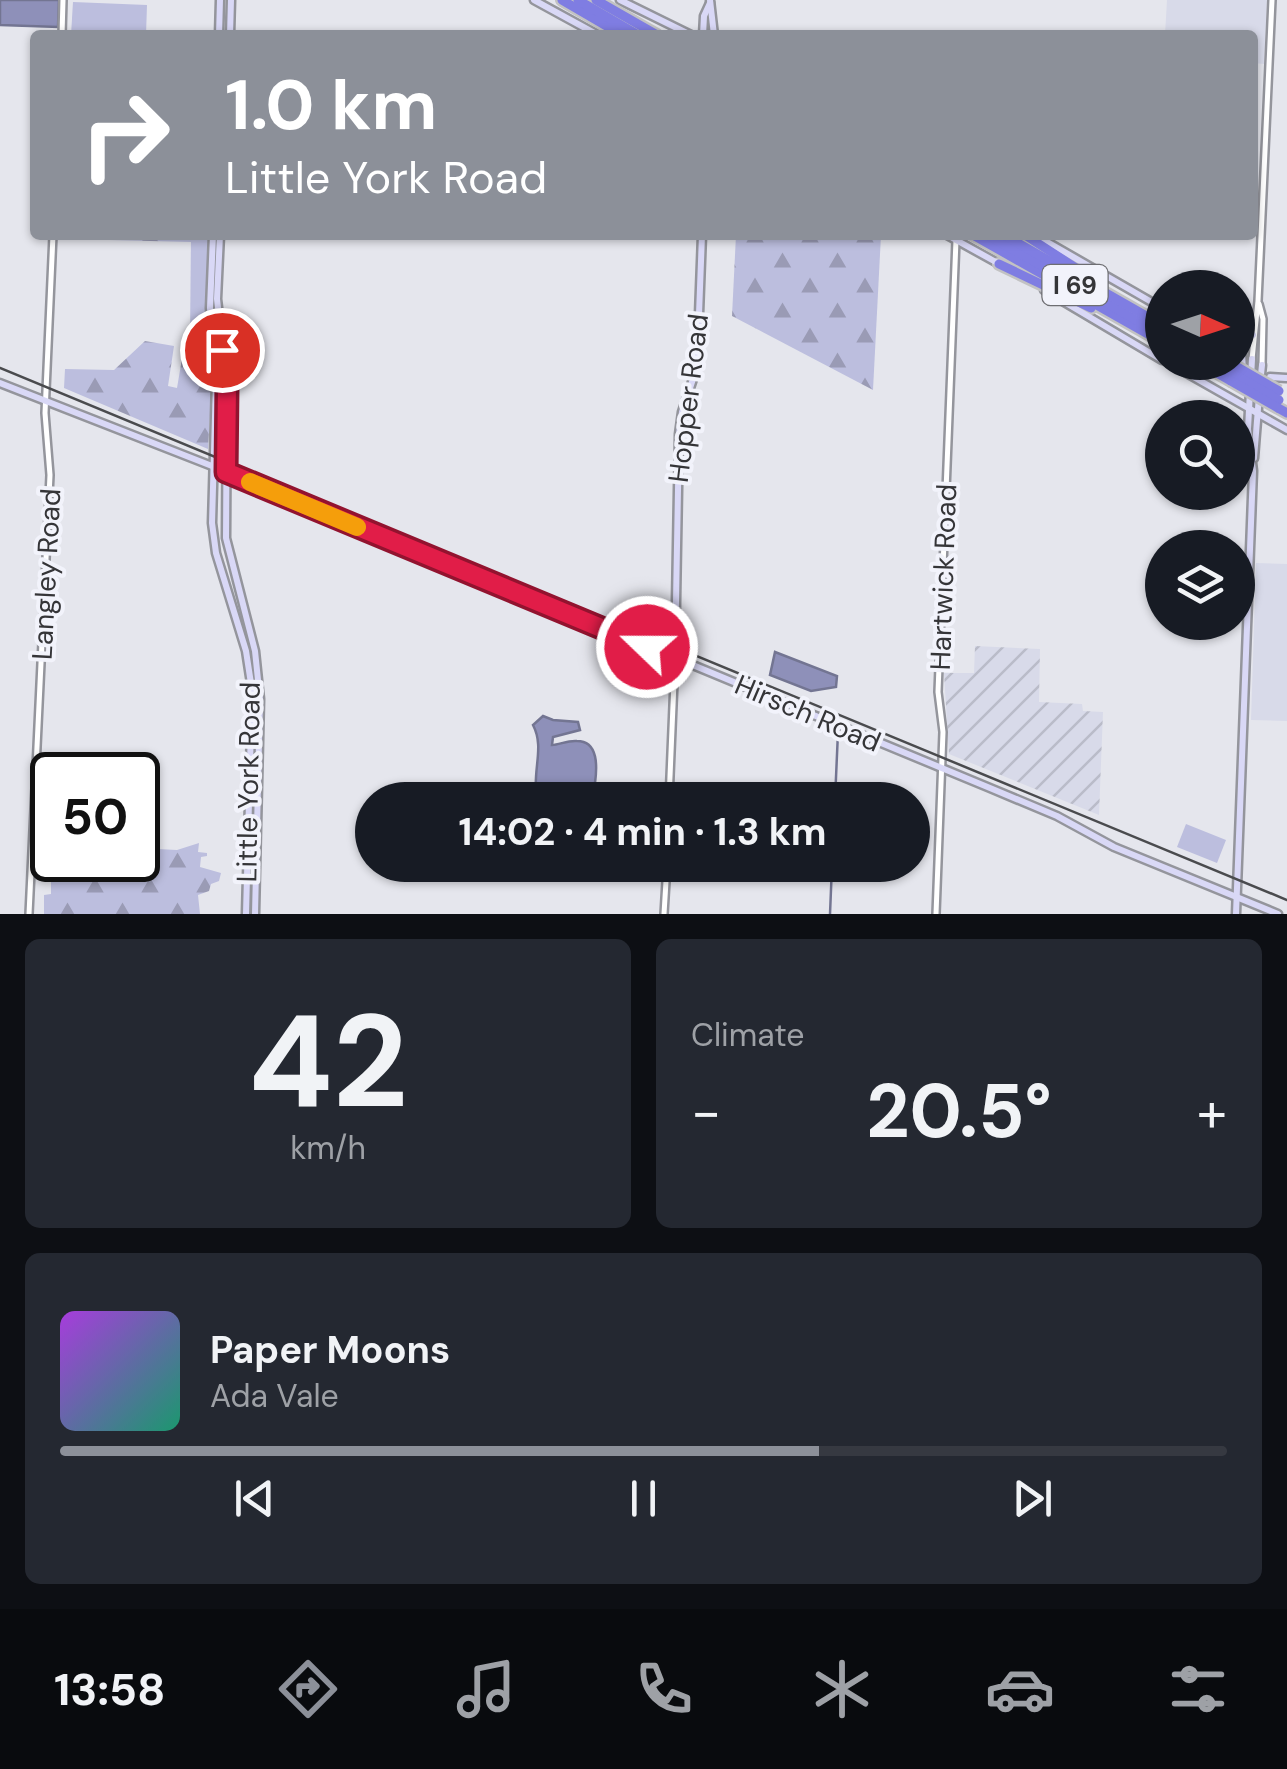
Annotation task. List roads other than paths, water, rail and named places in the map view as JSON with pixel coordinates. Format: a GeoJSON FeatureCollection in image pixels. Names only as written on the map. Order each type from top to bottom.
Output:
{"type":"FeatureCollection","features":[{"type":"Feature","properties":{"kind":"highway"},"geometry":{"type":"LineString","coordinates":[[562,0],[613,30]]}},
{"type":"Feature","properties":{"kind":"highway"},"geometry":{"type":"LineString","coordinates":[[578,0],[629,30]]}},
{"type":"Feature","properties":{"kind":"highway"},"geometry":{"type":"LineString","coordinates":[[596,0],[648,30]]}},
{"type":"Feature","properties":{"kind":"highway","name":"I 69"},"geometry":{"type":"LineString","coordinates":[[982,240],[1145,332]]}},
{"type":"Feature","properties":{"kind":"highway","name":"I 69"},"geometry":{"type":"LineString","coordinates":[[996,240],[1145,328]]}},
{"type":"Feature","properties":{"kind":"highway","name":"I 69"},"geometry":{"type":"LineString","coordinates":[[1013,240],[1145,314]]}},
{"type":"Feature","properties":{"kind":"highway"},"geometry":{"type":"LineString","coordinates":[[1033,240],[1145,313]]}},
{"type":"Feature","properties":{"kind":"highway"},"geometry":{"type":"LineString","coordinates":[[999,264],[1138,329]]}},
{"type":"Feature","properties":{"kind":"highway"},"geometry":{"type":"LineString","coordinates":[[1247,380],[1283,402]]}},
{"type":"Feature","properties":{"kind":"highway"},"geometry":{"type":"LineString","coordinates":[[1247,380],[1283,402]]}},
{"type":"Feature","properties":{"kind":"main road"},"geometry":{"type":"LineString","coordinates":[[219,30],[220,0]]}},
{"type":"Feature","properties":{"kind":"main road"},"geometry":{"type":"LineString","coordinates":[[230,30],[231,0]]}},
{"type":"Feature","properties":{"kind":"main road"},"geometry":{"type":"LineString","coordinates":[[534,0],[589,30]]}},
{"type":"Feature","properties":{"kind":"main road"},"geometry":{"type":"LineString","coordinates":[[620,0],[680,30]]}},
{"type":"Feature","properties":{"kind":"main road"},"geometry":{"type":"LineString","coordinates":[[703,30],[710,1]]}},
{"type":"Feature","properties":{"kind":"main road"},"geometry":{"type":"LineString","coordinates":[[710,1],[713,30]]}},
{"type":"Feature","properties":{"kind":"main road"},"geometry":{"type":"LineString","coordinates":[[693,30],[704,19]]}},
{"type":"Feature","properties":{"kind":"main road","name":"Little York Road"},"geometry":{"type":"LineString","coordinates":[[216,240],[210,308],[216,381],[212,466],[216,554],[246,650],[260,746],[252,860]]}},
{"type":"Feature","properties":{"kind":"main road","name":"Little York Road"},"geometry":{"type":"LineString","coordinates":[[216,240],[217,299],[228,419],[226,538],[255,651],[256,716],[251,745],[255,914]]}},
{"type":"Feature","properties":{"kind":"main road","name":"Hopper Road"},"geometry":{"type":"LineString","coordinates":[[675,658],[680,434],[682,412],[696,367],[702,240]]}},
{"type":"Feature","properties":{"kind":"main road"},"geometry":{"type":"LineString","coordinates":[[956,240],[1145,349]]}},
{"type":"Feature","properties":{"kind":"main road"},"geometry":{"type":"LineString","coordinates":[[1043,240],[1145,298]]}},
{"type":"Feature","properties":{"kind":"main road"},"geometry":{"type":"LineString","coordinates":[[1255,361],[1286,378]]}},
{"type":"Feature","properties":{"kind":"main road"},"geometry":{"type":"LineString","coordinates":[[1255,450],[1262,365]]}},
{"type":"Feature","properties":{"kind":"main road"},"geometry":{"type":"LineString","coordinates":[[1270,419],[1266,412],[1268,379],[1286,378]]}},
{"type":"Feature","properties":{"kind":"main road"},"geometry":{"type":"LineString","coordinates":[[1199,380],[1236,400]]}},
{"type":"Feature","properties":{"kind":"main road"},"geometry":{"type":"LineString","coordinates":[[1224,394],[1237,394],[1242,389],[1241,380]]}},
{"type":"Feature","properties":{"kind":"main road","name":"Hirsch Road"},"geometry":{"type":"LineString","coordinates":[[0,383],[212,466],[942,768],[1056,816],[1114,847],[1278,914]]}},
{"type":"Feature","properties":{"kind":"main road"},"geometry":{"type":"LineString","coordinates":[[1255,410],[1284,428]]}},
{"type":"Feature","properties":{"kind":"main road"},"geometry":{"type":"LineString","coordinates":[[214,418],[228,419]]}},
{"type":"Feature","properties":{"kind":"main road"},"geometry":{"type":"LineString","coordinates":[[1258,435],[1266,427],[1284,428]]}},
{"type":"Feature","properties":{"kind":"main road"},"geometry":{"type":"LineString","coordinates":[[1236,914],[1250,510]]}},
{"type":"Feature","properties":{"kind":"main road"},"geometry":{"type":"LineString","coordinates":[[251,745],[260,746]]}},
{"type":"Feature","properties":{"kind":"main road","name":"Little York Road"},"geometry":{"type":"LineString","coordinates":[[246,914],[252,874]]}},
{"type":"Feature","properties":{"kind":"street"},"geometry":{"type":"LineString","coordinates":[[62,30],[63,0]]}},
{"type":"Feature","properties":{"kind":"street"},"geometry":{"type":"LineString","coordinates":[[1255,318],[1272,0]]}},
{"type":"Feature","properties":{"kind":"street"},"geometry":{"type":"LineString","coordinates":[[1258,154],[1265,154]]}},
{"type":"Feature","properties":{"kind":"street","name":"Langley Road"},"geometry":{"type":"LineString","coordinates":[[30,914],[50,475],[46,401],[53,240]]}},
{"type":"Feature","properties":{"kind":"street","name":"Hartwick Road"},"geometry":{"type":"LineString","coordinates":[[936,914],[943,732],[938,692],[956,240]]}},
{"type":"Feature","properties":{"kind":"street"},"geometry":{"type":"LineString","coordinates":[[1258,301],[1262,365]]}},
{"type":"Feature","properties":{"kind":"street"},"geometry":{"type":"LineString","coordinates":[[1255,324],[1262,324]]}},
{"type":"Feature","properties":{"kind":"street","name":"Hopper Road"},"geometry":{"type":"LineString","coordinates":[[670,782],[675,658]]}},
{"type":"Feature","properties":{"kind":"street"},"geometry":{"type":"LineString","coordinates":[[664,914],[665,882]]}},
{"type":"Feature","properties":{"kind":"waterway"},"geometry":{"type":"LineString","coordinates":[[836,782],[838,732]]}},
{"type":"Feature","properties":{"kind":"waterway"},"geometry":{"type":"LineString","coordinates":[[830,914],[831,882]]}},
{"type":"Feature","properties":{"kind":"railway"},"geometry":{"type":"LineString","coordinates":[[0,368],[1287,900]]}}]}
